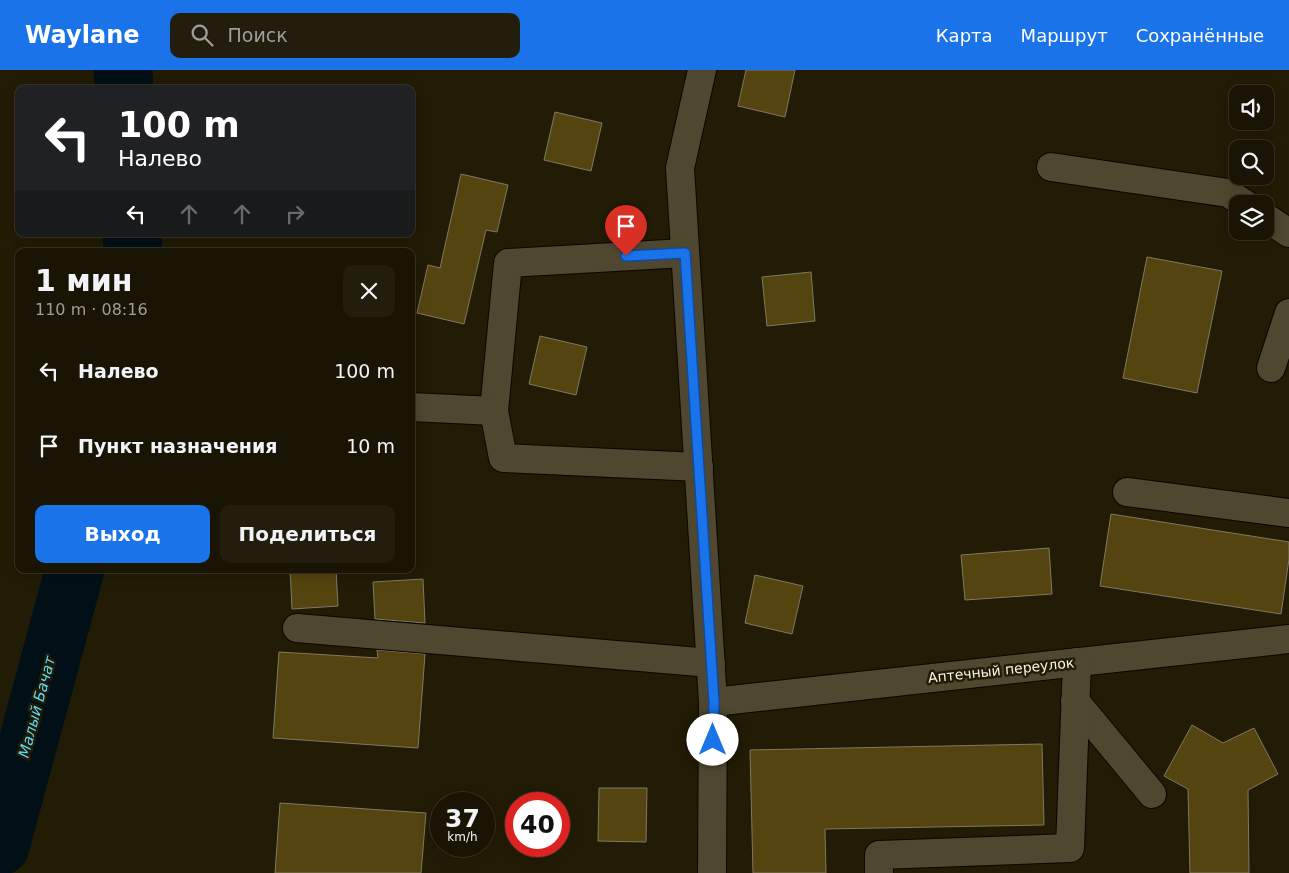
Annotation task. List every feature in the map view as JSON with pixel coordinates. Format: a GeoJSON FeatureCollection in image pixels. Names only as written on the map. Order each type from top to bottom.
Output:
{"type":"FeatureCollection","features":[{"type":"Feature","properties":{"kind":"street"},"geometry":{"type":"LineString","coordinates":[[702,70],[680,168],[714,702],[712,873]]}},
{"type":"Feature","properties":{"kind":"street"},"geometry":{"type":"LineString","coordinates":[[1051,167],[1228,192],[1232,195]]}},
{"type":"Feature","properties":{"kind":"street"},"geometry":{"type":"LineString","coordinates":[[1274,223],[1289,233]]}},
{"type":"Feature","properties":{"kind":"street"},"geometry":{"type":"LineString","coordinates":[[685,253],[508,263],[494,411],[503,458],[699,468]]}},
{"type":"Feature","properties":{"kind":"street"},"geometry":{"type":"LineString","coordinates":[[1272,368],[1289,312]]}},
{"type":"Feature","properties":{"kind":"street"},"geometry":{"type":"LineString","coordinates":[[415,407],[494,411]]}},
{"type":"Feature","properties":{"kind":"street"},"geometry":{"type":"LineString","coordinates":[[1127,492],[1289,514]]}},
{"type":"Feature","properties":{"kind":"street"},"geometry":{"type":"LineString","coordinates":[[297,628],[711,663]]}},
{"type":"Feature","properties":{"kind":"street","name":"Аптечный переулок"},"geometry":{"type":"LineString","coordinates":[[714,702],[1289,639]]}},
{"type":"Feature","properties":{"kind":"street"},"geometry":{"type":"LineString","coordinates":[[879,873],[879,855],[1070,848],[1077,662]]}},
{"type":"Feature","properties":{"kind":"street"},"geometry":{"type":"LineString","coordinates":[[1075,701],[1152,794]]}},
{"type":"Feature","properties":{"kind":"building"},"geometry":{"type":"Polygon","coordinates":[[[746,70],[795,70],[785,117],[738,106],[746,70]]]}},
{"type":"Feature","properties":{"kind":"building"},"geometry":{"type":"Polygon","coordinates":[[[555,112],[602,123],[591,171],[544,160],[555,112]]]}},
{"type":"Feature","properties":{"kind":"building"},"geometry":{"type":"Polygon","coordinates":[[[461,174],[508,185],[497,232],[486,230],[464,324],[417,313],[428,265],[440,268],[461,174]]]}},
{"type":"Feature","properties":{"kind":"building"},"geometry":{"type":"Polygon","coordinates":[[[1147,257],[1222,271],[1197,393],[1123,378],[1147,257]]]}},
{"type":"Feature","properties":{"kind":"building"},"geometry":{"type":"Polygon","coordinates":[[[811,272],[815,321],[767,326],[762,277],[811,272]]]}},
{"type":"Feature","properties":{"kind":"building"},"geometry":{"type":"Polygon","coordinates":[[[540,336],[587,347],[576,395],[529,384],[540,336]]]}},
{"type":"Feature","properties":{"kind":"building"},"geometry":{"type":"Polygon","coordinates":[[[1111,514],[1289,542],[1289,559],[1281,614],[1100,586],[1111,514]]]}},
{"type":"Feature","properties":{"kind":"building"},"geometry":{"type":"Polygon","coordinates":[[[1049,548],[1052,594],[965,600],[961,555],[1049,548]]]}},
{"type":"Feature","properties":{"kind":"building"},"geometry":{"type":"Polygon","coordinates":[[[290,573],[336,573],[338,606],[292,609],[290,573]]]}},
{"type":"Feature","properties":{"kind":"building"},"geometry":{"type":"Polygon","coordinates":[[[755,575],[803,586],[792,634],[745,623],[755,575]]]}},
{"type":"Feature","properties":{"kind":"building"},"geometry":{"type":"Polygon","coordinates":[[[423,579],[425,623],[375,619],[373,582],[423,579]]]}},
{"type":"Feature","properties":{"kind":"building"},"geometry":{"type":"Polygon","coordinates":[[[377,650],[425,654],[418,748],[273,738],[279,652],[378,658],[377,650]]]}},
{"type":"Feature","properties":{"kind":"building"},"geometry":{"type":"Polygon","coordinates":[[[1192,725],[1223,743],[1254,728],[1278,774],[1248,790],[1249,873],[1190,873],[1188,789],[1164,776],[1192,725]]]}},
{"type":"Feature","properties":{"kind":"building"},"geometry":{"type":"Polygon","coordinates":[[[1042,744],[1044,825],[825,829],[826,873],[753,873],[750,750],[1042,744]]]}},
{"type":"Feature","properties":{"kind":"building"},"geometry":{"type":"Polygon","coordinates":[[[599,788],[647,788],[646,842],[598,841],[599,788]]]}},
{"type":"Feature","properties":{"kind":"building"},"geometry":{"type":"Polygon","coordinates":[[[280,803],[426,813],[421,873],[275,873],[280,803]]]}},
{"type":"Feature","properties":{"kind":"waterway","name":"Малый Бачат"},"geometry":{"type":"LineString","coordinates":[[123,70],[124,85]]}},
{"type":"Feature","properties":{"kind":"waterway","name":"Малый Бачат"},"geometry":{"type":"LineString","coordinates":[[132,237],[133,248]]}},
{"type":"Feature","properties":{"kind":"waterway","name":"Малый Бачат"},"geometry":{"type":"LineString","coordinates":[[0,846],[74,573]]}},
{"type":"Feature","properties":{"kind":"route"},"geometry":{"type":"LineString","coordinates":[[626,256],[685,253],[714,702],[713,740]]}}]}
